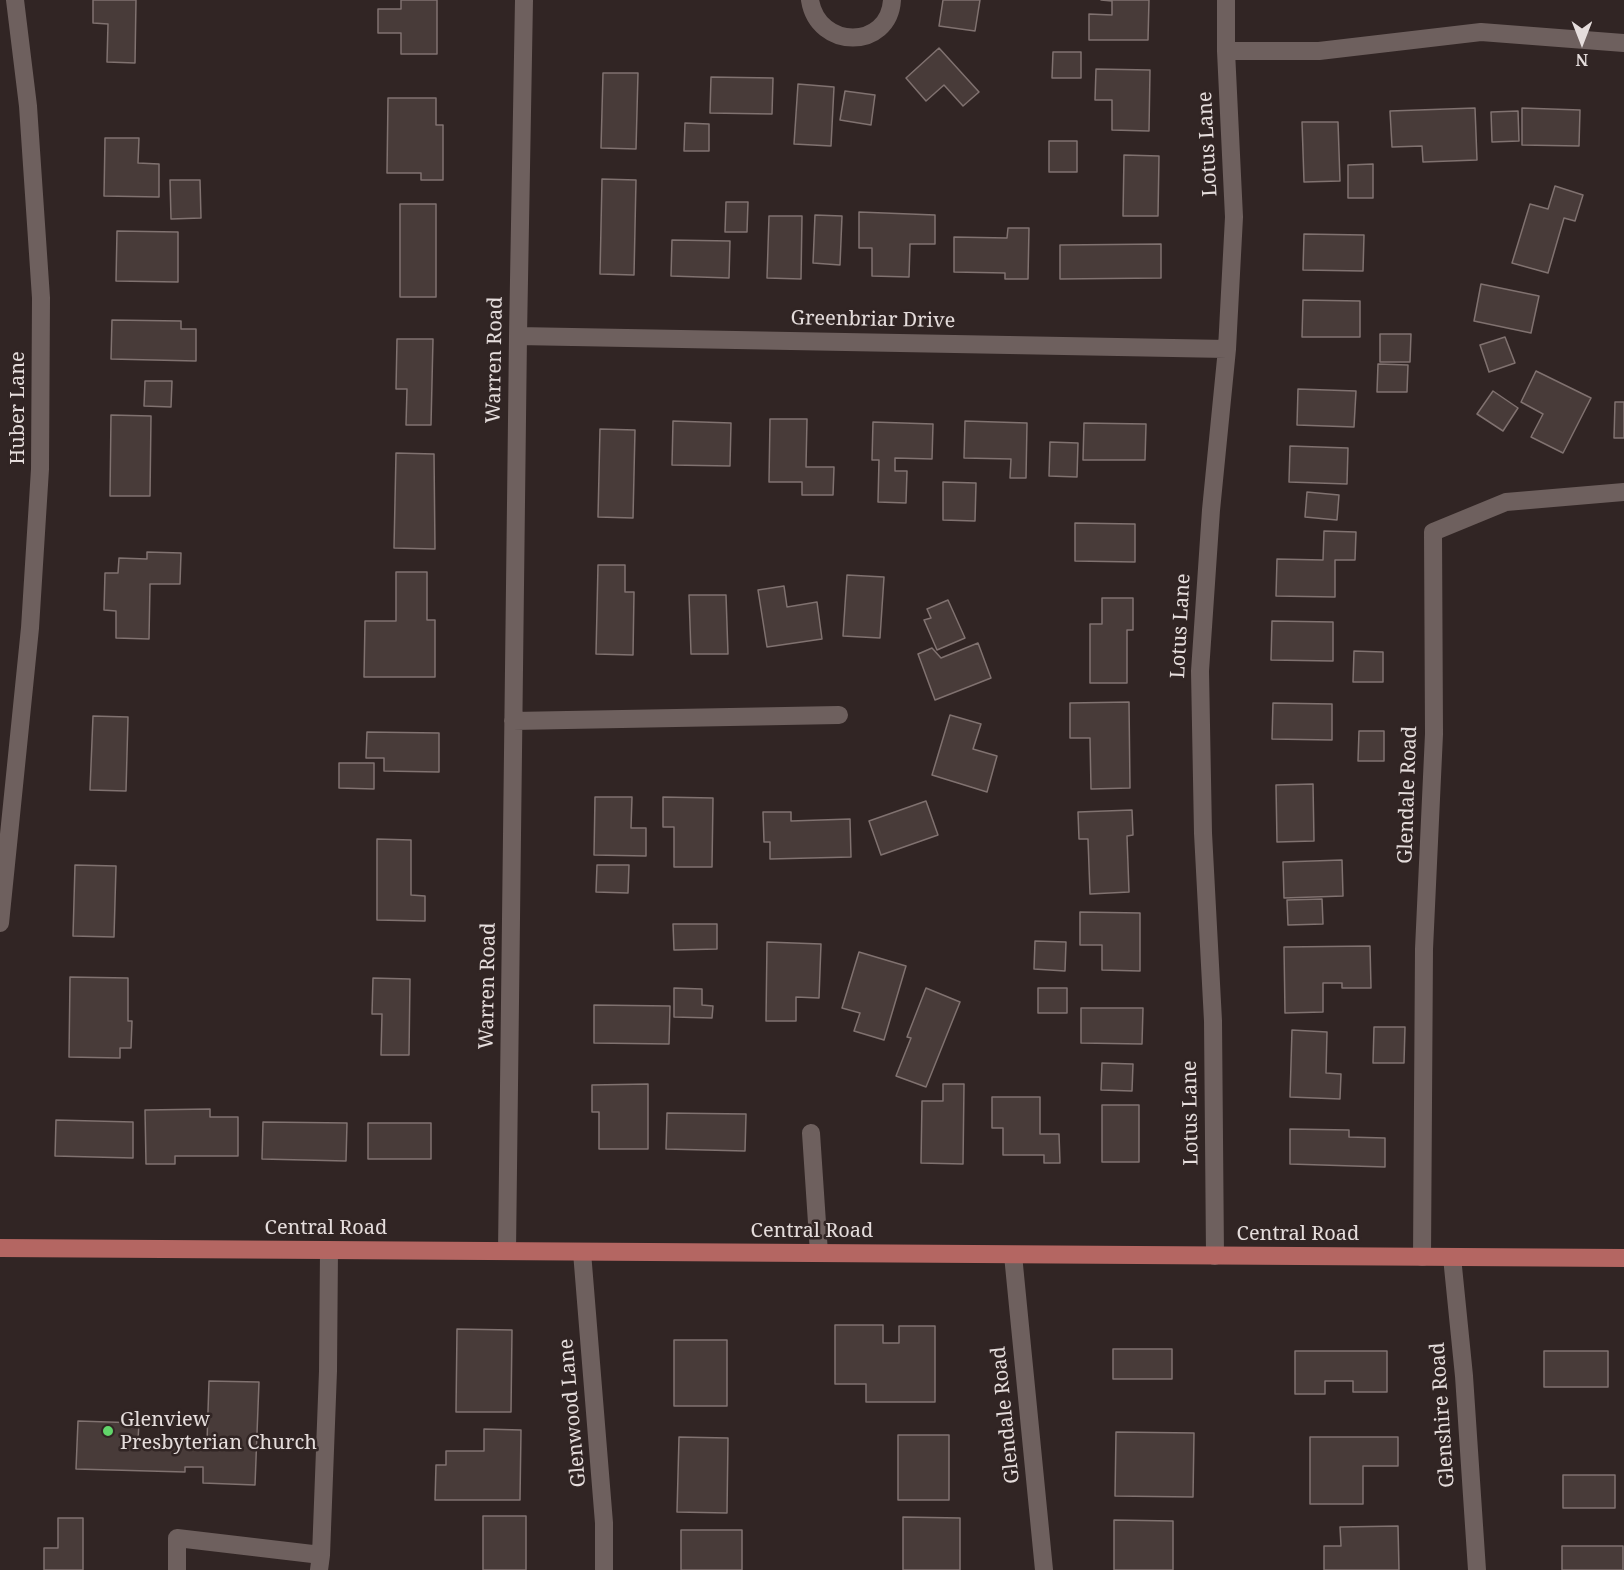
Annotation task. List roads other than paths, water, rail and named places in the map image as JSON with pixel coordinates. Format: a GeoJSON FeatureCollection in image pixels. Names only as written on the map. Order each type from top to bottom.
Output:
{"type":"FeatureCollection","features":[{"type":"Feature","properties":{"kind":"main road","name":"Central Road"},"geometry":{"type":"LineString","coordinates":[[0,1248],[1624,1258]]}},
{"type":"Feature","properties":{"kind":"street","name":"Huber Lane"},"geometry":{"type":"LineString","coordinates":[[0,923],[8,756],[30,628],[40,469],[41,298],[28,106],[15,0]]}},
{"type":"Feature","properties":{"kind":"street","name":"Warren Road"},"geometry":{"type":"LineString","coordinates":[[507,1251],[524,0]]}},
{"type":"Feature","properties":{"kind":"street"},"geometry":{"type":"LineString","coordinates":[[810,0],[812,10],[823,26],[840,37],[853,38],[866,35],[878,28],[887,18],[892,0]]}},
{"type":"Feature","properties":{"kind":"street","name":"Lotus Lane"},"geometry":{"type":"LineString","coordinates":[[1215,1256],[1213,1022],[1203,833],[1200,671],[1211,510],[1227,349],[1234,217],[1226,51],[1226,0]]}},
{"type":"Feature","properties":{"kind":"street"},"geometry":{"type":"LineString","coordinates":[[1226,51],[1319,51],[1480,32],[1624,43]]}},
{"type":"Feature","properties":{"kind":"street","name":"Greenbriar Drive"},"geometry":{"type":"LineString","coordinates":[[518,336],[1227,349]]}},
{"type":"Feature","properties":{"kind":"street","name":"Glendale Road"},"geometry":{"type":"LineString","coordinates":[[1422,1257],[1424,949],[1434,734],[1433,532],[1506,502],[1624,492]]}},
{"type":"Feature","properties":{"kind":"street"},"geometry":{"type":"LineString","coordinates":[[513,721],[839,715]]}},
{"type":"Feature","properties":{"kind":"street"},"geometry":{"type":"LineString","coordinates":[[811,1133],[819,1253]]}},
{"type":"Feature","properties":{"kind":"street"},"geometry":{"type":"LineString","coordinates":[[177,1570],[177,1538],[320,1562],[328,1371],[329,1250]]}},
{"type":"Feature","properties":{"kind":"street","name":"Glenwood Lane"},"geometry":{"type":"LineString","coordinates":[[582,1252],[604,1523],[604,1570]]}},
{"type":"Feature","properties":{"kind":"street","name":"Glendale Road"},"geometry":{"type":"LineString","coordinates":[[1013,1255],[1044,1570]]}},
{"type":"Feature","properties":{"kind":"street","name":"Glenshire Road"},"geometry":{"type":"LineString","coordinates":[[1452,1257],[1464,1376],[1477,1570]]}},
{"type":"Feature","properties":{"kind":"place","name":"Glenview Presbyterian Church"},"geometry":{"type":"Point","coordinates":[108,1431]}}]}
